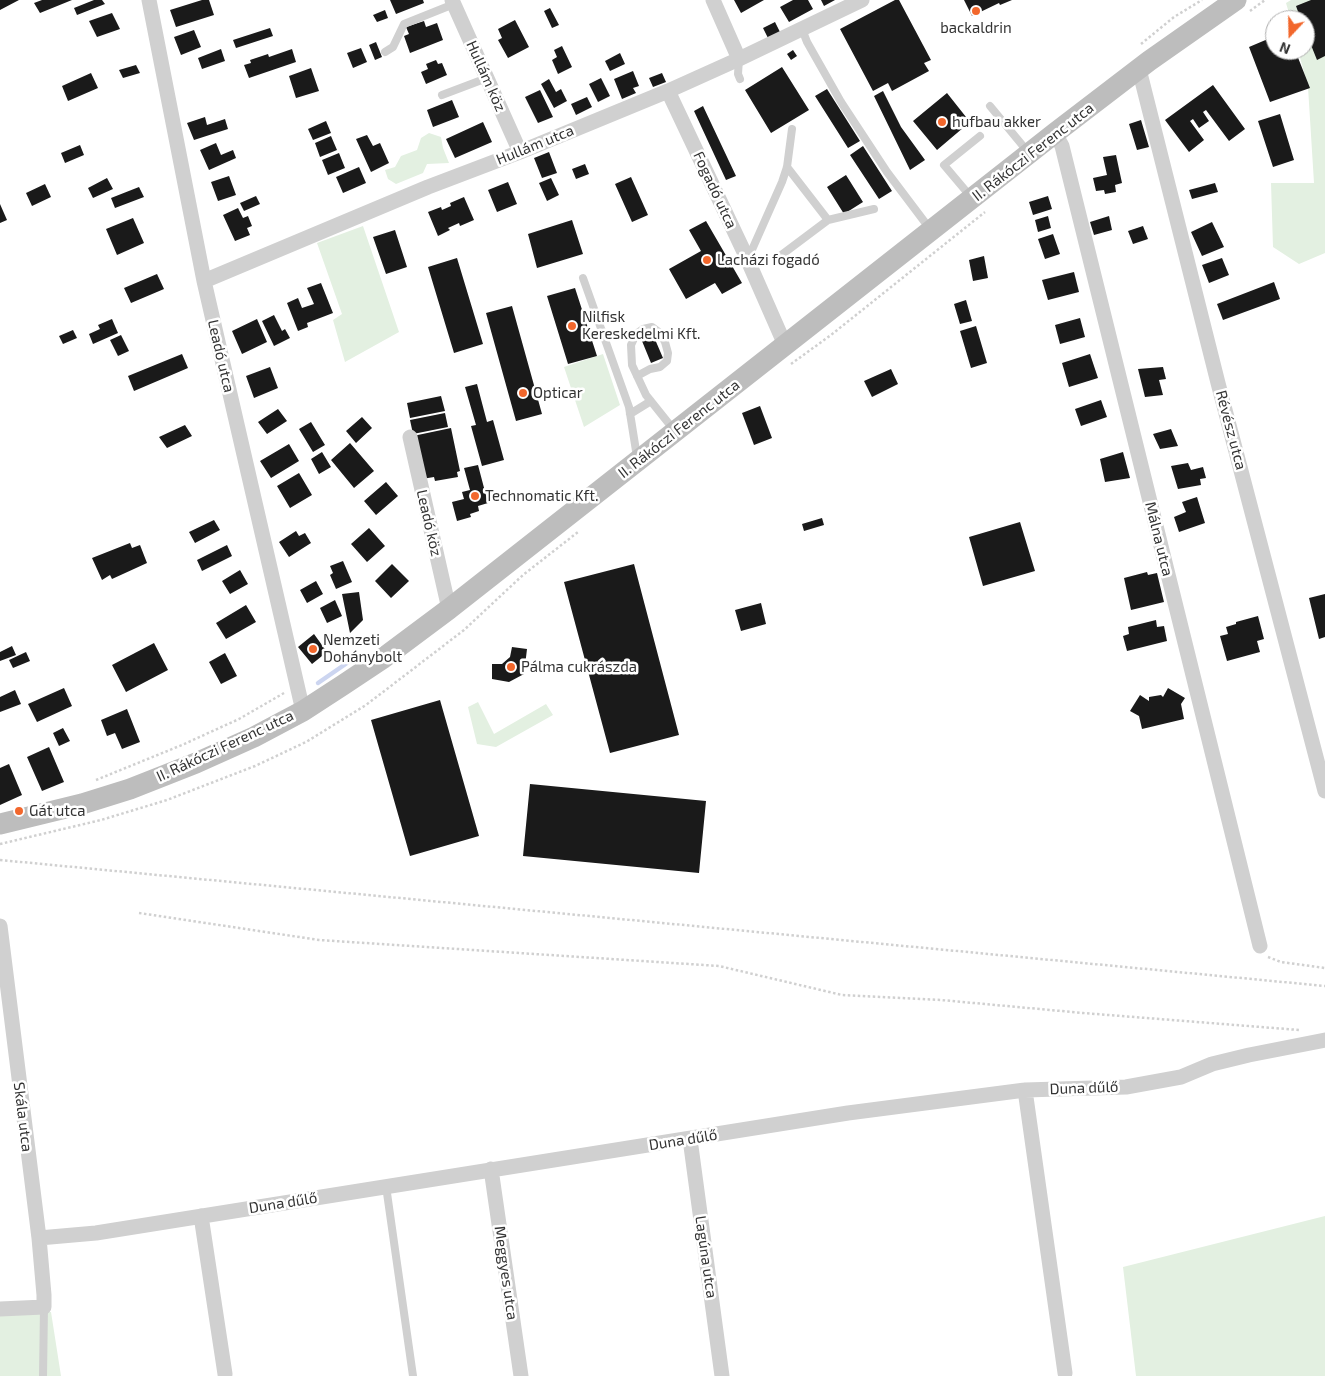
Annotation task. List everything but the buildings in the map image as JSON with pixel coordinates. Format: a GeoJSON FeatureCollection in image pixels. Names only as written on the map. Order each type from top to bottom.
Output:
{"type":"FeatureCollection","features":[{"type":"Feature","properties":{"kind":"main road","name":"II. Rákóczi Ferenc utca"},"geometry":{"type":"LineString","coordinates":[[0,824],[82,804],[196,763],[254,737],[303,711],[382,659],[449,609],[931,231],[981,203],[1030,153],[1139,69],[1231,5]]}},
{"type":"Feature","properties":{"kind":"street","name":"Leadó utca"},"geometry":{"type":"LineString","coordinates":[[149,0],[204,281],[303,711]]}},
{"type":"Feature","properties":{"kind":"street"},"geometry":{"type":"LineString","coordinates":[[713,0],[739,59]]}},
{"type":"Feature","properties":{"kind":"street","name":"Hullám utca"},"geometry":{"type":"LineString","coordinates":[[204,281],[428,187],[520,152],[668,91],[862,0]]}},
{"type":"Feature","properties":{"kind":"street","name":"Hullám köz"},"geometry":{"type":"LineString","coordinates":[[453,2],[520,152]]}},
{"type":"Feature","properties":{"kind":"street","name":"Révész utca"},"geometry":{"type":"LineString","coordinates":[[1139,69],[1218,382],[1325,791]]}},
{"type":"Feature","properties":{"kind":"street","name":"Fogadó utca"},"geometry":{"type":"LineString","coordinates":[[668,91],[745,254],[785,345]]}},
{"type":"Feature","properties":{"kind":"street","name":"Málna utca"},"geometry":{"type":"LineString","coordinates":[[1055,134],[1062,146],[1260,946]]}},
{"type":"Feature","properties":{"kind":"street","name":"Leadó köz"},"geometry":{"type":"LineString","coordinates":[[410,437],[449,609]]}},
{"type":"Feature","properties":{"kind":"street","name":"Skála utca"},"geometry":{"type":"LineString","coordinates":[[0,926],[39,1238],[44,1307]]}},
{"type":"Feature","properties":{"kind":"street","name":"Duna dűlő"},"geometry":{"type":"LineString","coordinates":[[39,1238],[96,1232],[201,1216],[848,1113],[1026,1090],[1134,1086],[1181,1076],[1212,1064],[1249,1055],[1325,1040]]}},
{"type":"Feature","properties":{"kind":"street"},"geometry":{"type":"LineString","coordinates":[[1026,1090],[1065,1373]]}},
{"type":"Feature","properties":{"kind":"street","name":"Lagúna utca"},"geometry":{"type":"LineString","coordinates":[[690,1139],[722,1376]]}},
{"type":"Feature","properties":{"kind":"street","name":"Meggyes utca"},"geometry":{"type":"LineString","coordinates":[[491,1169],[520,1376]]}},
{"type":"Feature","properties":{"kind":"street"},"geometry":{"type":"LineString","coordinates":[[201,1216],[226,1374]]}},
{"type":"Feature","properties":{"kind":"street"},"geometry":{"type":"LineString","coordinates":[[0,1309],[44,1307]]}},
{"type":"Feature","properties":{"kind":"lane"},"geometry":{"type":"LineString","coordinates":[[385,52],[394,47],[404,24],[453,2]]}},
{"type":"Feature","properties":{"kind":"lane"},"geometry":{"type":"LineString","coordinates":[[802,29],[807,42],[841,102],[887,172],[931,231]]}},
{"type":"Feature","properties":{"kind":"lane"},"geometry":{"type":"LineString","coordinates":[[739,59],[738,74],[740,79]]}},
{"type":"Feature","properties":{"kind":"lane"},"geometry":{"type":"LineString","coordinates":[[442,95],[487,78]]}},
{"type":"Feature","properties":{"kind":"lane"},"geometry":{"type":"LineString","coordinates":[[990,106],[1030,153]]}},
{"type":"Feature","properties":{"kind":"lane"},"geometry":{"type":"LineString","coordinates":[[745,254],[751,252],[787,166],[792,129]]}},
{"type":"Feature","properties":{"kind":"lane"},"geometry":{"type":"LineString","coordinates":[[980,136],[944,165],[981,203]]}},
{"type":"Feature","properties":{"kind":"lane"},"geometry":{"type":"LineString","coordinates":[[787,166],[828,220]]}},
{"type":"Feature","properties":{"kind":"lane"},"geometry":{"type":"LineString","coordinates":[[780,256],[828,220],[874,209]]}},
{"type":"Feature","properties":{"kind":"lane"},"geometry":{"type":"LineString","coordinates":[[583,278],[629,407],[637,462]]}},
{"type":"Feature","properties":{"kind":"lane"},"geometry":{"type":"LineString","coordinates":[[637,376],[667,361],[668,354],[665,342],[660,333],[652,327],[643,329],[636,334],[631,345],[632,365],[637,376],[651,401],[675,432]]}},
{"type":"Feature","properties":{"kind":"lane"},"geometry":{"type":"LineString","coordinates":[[630,414],[651,401]]}},
{"type":"Feature","properties":{"kind":"lane"},"geometry":{"type":"LineString","coordinates":[[386,1186],[413,1376]]}},
{"type":"Feature","properties":{"kind":"lane"},"geometry":{"type":"LineString","coordinates":[[43,1376],[44,1307]]}},
{"type":"Feature","properties":{"kind":"path"},"geometry":{"type":"LineString","coordinates":[[1231,5],[1265,0]]}},
{"type":"Feature","properties":{"kind":"path"},"geometry":{"type":"LineString","coordinates":[[788,367],[955,238],[981,203]]}},
{"type":"Feature","properties":{"kind":"path"},"geometry":{"type":"LineString","coordinates":[[523,576],[578,532]]}},
{"type":"Feature","properties":{"kind":"path"},"geometry":{"type":"LineString","coordinates":[[89,783],[182,745],[231,722],[297,686]]}},
{"type":"Feature","properties":{"kind":"path"},"geometry":{"type":"LineString","coordinates":[[0,860],[1325,986]]}},
{"type":"Feature","properties":{"kind":"path"},"geometry":{"type":"LineString","coordinates":[[138,913],[319,940],[719,966],[842,994],[941,1000],[1307,1030]]}},
{"type":"Feature","properties":{"kind":"path"},"geometry":{"type":"LineString","coordinates":[[1260,946],[1266,956],[1281,962],[1325,968]]}},
{"type":"Feature","properties":{"kind":"green space"},"geometry":{"type":"Polygon","coordinates":[[[1291,0],[1325,0],[1325,253],[1299,264],[1273,247],[1271,183],[1314,183],[1308,87],[1301,60],[1315,60],[1315,10],[1288,10],[1286,3],[1291,0]]]}},
{"type":"Feature","properties":{"kind":"green space"},"geometry":{"type":"Polygon","coordinates":[[[429,133],[441,137],[449,163],[427,164],[423,173],[396,184],[388,179],[385,170],[395,167],[401,156],[417,150],[421,138],[429,133]]]}},
{"type":"Feature","properties":{"kind":"green space"},"geometry":{"type":"Polygon","coordinates":[[[363,226],[399,332],[345,362],[333,320],[342,314],[317,243],[363,226]]]}},
{"type":"Feature","properties":{"kind":"green space"},"geometry":{"type":"Polygon","coordinates":[[[603,354],[620,405],[584,427],[564,367],[603,354]]]}},
{"type":"Feature","properties":{"kind":"green space"},"geometry":{"type":"Polygon","coordinates":[[[478,702],[494,734],[546,704],[553,715],[496,747],[477,744],[468,707],[478,702]]]}},
{"type":"Feature","properties":{"kind":"green space"},"geometry":{"type":"Polygon","coordinates":[[[1325,1216],[1325,1376],[1136,1376],[1123,1267],[1325,1216]]]}},
{"type":"Feature","properties":{"kind":"green space"},"geometry":{"type":"Polygon","coordinates":[[[51,1312],[61,1376],[0,1376],[0,1315],[51,1312]]]}},
{"type":"Feature","properties":{"kind":"waterway"},"geometry":{"type":"LineString","coordinates":[[318,683],[347,663]]}},
{"type":"Feature","properties":{"kind":"place","name":"backaldrin"},"geometry":{"type":"Point","coordinates":[976,11]}},
{"type":"Feature","properties":{"kind":"place","name":"hufbau akker"},"geometry":{"type":"Point","coordinates":[942,122]}},
{"type":"Feature","properties":{"kind":"place","name":"Lacházi fogadó"},"geometry":{"type":"Point","coordinates":[707,260]}},
{"type":"Feature","properties":{"kind":"place","name":"Nilfisk Kereskedelmi Kft."},"geometry":{"type":"Point","coordinates":[572,326]}},
{"type":"Feature","properties":{"kind":"place","name":"Opticar"},"geometry":{"type":"Point","coordinates":[523,393]}},
{"type":"Feature","properties":{"kind":"place","name":"Technomatic Kft."},"geometry":{"type":"Point","coordinates":[475,496]}},
{"type":"Feature","properties":{"kind":"place","name":"Nemzeti Dohánybolt"},"geometry":{"type":"Point","coordinates":[313,649]}},
{"type":"Feature","properties":{"kind":"place","name":"Pálma cukrászda"},"geometry":{"type":"Point","coordinates":[511,667]}},
{"type":"Feature","properties":{"kind":"place","name":"Gát utca"},"geometry":{"type":"Point","coordinates":[19,811]}}]}
